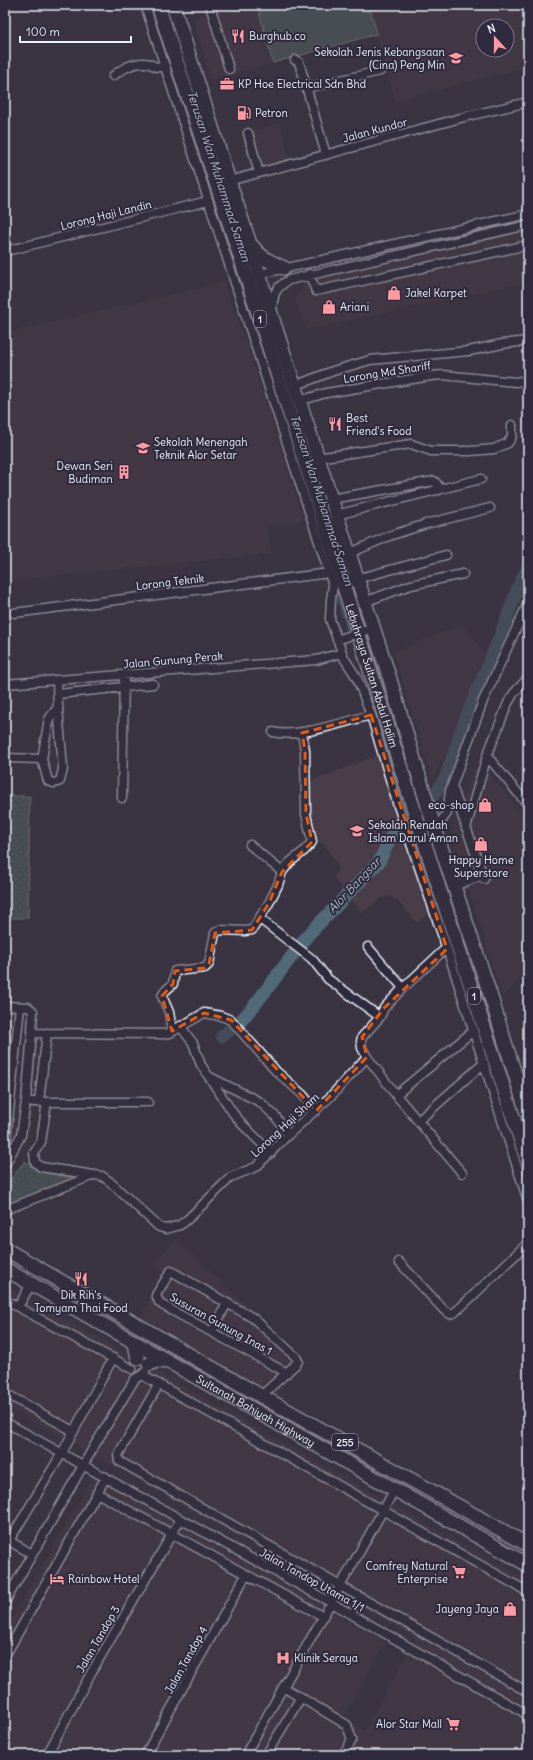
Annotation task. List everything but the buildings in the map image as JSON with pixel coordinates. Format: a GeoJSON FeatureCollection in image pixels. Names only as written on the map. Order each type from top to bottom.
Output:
{"type":"FeatureCollection","features":[{"type":"Feature","properties":{"kind":"main road","name":"Lebuhraya Sultan Abdul Halim"},"geometry":{"type":"LineString","coordinates":[[158,5],[232,230],[268,365],[358,633],[528,1163]]}},
{"type":"Feature","properties":{"kind":"main road","name":"Lebuhraya Sultan Abdul Halim"},"geometry":{"type":"LineString","coordinates":[[173,5],[388,676],[434,827],[525,1098],[528,1116]]}},
{"type":"Feature","properties":{"kind":"main road"},"geometry":{"type":"LineString","coordinates":[[250,244],[259,255],[284,268]]}},
{"type":"Feature","properties":{"kind":"main road","name":"Sultanah Bahiyah Highway"},"geometry":{"type":"LineString","coordinates":[[5,1250],[261,1396],[528,1545]]}},
{"type":"Feature","properties":{"kind":"main road","name":"Sultanah Bahiyah Highway"},"geometry":{"type":"LineString","coordinates":[[5,1269],[132,1341],[143,1361],[171,1363],[528,1565]]}},
{"type":"Feature","properties":{"kind":"street"},"geometry":{"type":"LineString","coordinates":[[145,5],[166,66],[208,201],[268,365],[333,586],[330,619],[342,653],[357,678],[371,715],[398,806],[447,949],[528,1201]]}},
{"type":"Feature","properties":{"kind":"street"},"geometry":{"type":"LineString","coordinates":[[210,5],[229,69]]}},
{"type":"Feature","properties":{"kind":"street"},"geometry":{"type":"LineString","coordinates":[[296,60],[298,62],[326,155]]}},
{"type":"Feature","properties":{"kind":"street"},"geometry":{"type":"LineString","coordinates":[[113,76],[123,69],[138,64],[146,63],[156,68],[166,66]]}},
{"type":"Feature","properties":{"kind":"street"},"geometry":{"type":"LineString","coordinates":[[306,88],[380,71]]}},
{"type":"Feature","properties":{"kind":"street","name":"Jalan Kundor"},"geometry":{"type":"LineString","coordinates":[[229,182],[468,116],[528,102]]}},
{"type":"Feature","properties":{"kind":"street"},"geometry":{"type":"LineString","coordinates":[[248,133],[259,173]]}},
{"type":"Feature","properties":{"kind":"street","name":"Lorong Haji Landin"},"geometry":{"type":"LineString","coordinates":[[10,250],[208,201]]}},
{"type":"Feature","properties":{"kind":"street"},"geometry":{"type":"LineString","coordinates":[[260,274],[528,214]]}},
{"type":"Feature","properties":{"kind":"street"},"geometry":{"type":"LineString","coordinates":[[271,314],[273,297],[279,286],[289,280],[309,274],[528,225]]}},
{"type":"Feature","properties":{"kind":"street"},"geometry":{"type":"LineString","coordinates":[[309,274],[316,291],[528,245]]}},
{"type":"Feature","properties":{"kind":"street"},"geometry":{"type":"LineString","coordinates":[[294,386],[333,371],[370,360],[469,350],[528,341]]}},
{"type":"Feature","properties":{"kind":"street","name":"Lorong Md Shariff"},"geometry":{"type":"LineString","coordinates":[[299,401],[326,393],[431,376],[516,382],[528,380]]}},
{"type":"Feature","properties":{"kind":"street"},"geometry":{"type":"LineString","coordinates":[[317,458],[411,444],[431,450],[470,451],[494,449],[508,443],[512,436],[512,425]]}},
{"type":"Feature","properties":{"kind":"street"},"geometry":{"type":"LineString","coordinates":[[336,515],[481,479]]}},
{"type":"Feature","properties":{"kind":"street"},"geometry":{"type":"LineString","coordinates":[[331,499],[434,481],[439,490]]}},
{"type":"Feature","properties":{"kind":"street"},"geometry":{"type":"LineString","coordinates":[[348,554],[389,536],[426,524],[490,508]]}},
{"type":"Feature","properties":{"kind":"street"},"geometry":{"type":"LineString","coordinates":[[356,579],[446,555]]}},
{"type":"Feature","properties":{"kind":"street","name":"Lorong Teknik"},"geometry":{"type":"LineString","coordinates":[[14,613],[329,573]]}},
{"type":"Feature","properties":{"kind":"street"},"geometry":{"type":"LineString","coordinates":[[364,602],[411,585],[463,574]]}},
{"type":"Feature","properties":{"kind":"street"},"geometry":{"type":"LineString","coordinates":[[434,827],[447,813],[452,786],[483,701],[528,603]]}},
{"type":"Feature","properties":{"kind":"street"},"geometry":{"type":"LineString","coordinates":[[337,640],[372,628]]}},
{"type":"Feature","properties":{"kind":"street","name":"Jalan Gunung Perak"},"geometry":{"type":"LineString","coordinates":[[5,684],[316,660],[342,653]]}},
{"type":"Feature","properties":{"kind":"street"},"geometry":{"type":"LineString","coordinates":[[122,798],[124,675]]}},
{"type":"Feature","properties":{"kind":"street"},"geometry":{"type":"LineString","coordinates":[[466,828],[488,756],[511,698],[528,678]]}},
{"type":"Feature","properties":{"kind":"street"},"geometry":{"type":"LineString","coordinates":[[58,680],[58,706],[63,769],[60,781],[54,784],[48,781],[42,758],[50,719],[58,706]]}},
{"type":"Feature","properties":{"kind":"street"},"geometry":{"type":"LineString","coordinates":[[58,694],[153,684]]}},
{"type":"Feature","properties":{"kind":"street"},"geometry":{"type":"LineString","coordinates":[[273,732],[282,735],[302,733],[371,715]]}},
{"type":"Feature","properties":{"kind":"street"},"geometry":{"type":"LineString","coordinates":[[172,1031],[169,1012],[162,996],[173,984],[175,971],[205,968],[209,964],[215,933],[220,930],[252,930],[260,919],[278,884],[282,872],[289,863],[312,842],[306,814],[305,750],[302,733]]}},
{"type":"Feature","properties":{"kind":"street"},"geometry":{"type":"LineString","coordinates":[[488,756],[528,805]]}},
{"type":"Feature","properties":{"kind":"street"},"geometry":{"type":"LineString","coordinates":[[5,758],[42,758]]}},
{"type":"Feature","properties":{"kind":"street"},"geometry":{"type":"LineString","coordinates":[[452,786],[483,877],[454,886]]}},
{"type":"Feature","properties":{"kind":"street"},"geometry":{"type":"LineString","coordinates":[[250,845],[282,872]]}},
{"type":"Feature","properties":{"kind":"street"},"geometry":{"type":"LineString","coordinates":[[260,919],[289,943],[312,959],[328,979],[380,1017]]}},
{"type":"Feature","properties":{"kind":"street"},"geometry":{"type":"LineString","coordinates":[[368,947],[403,988]]}},
{"type":"Feature","properties":{"kind":"street"},"geometry":{"type":"LineString","coordinates":[[447,949],[444,950],[403,988],[384,1008],[380,1017],[362,1037],[361,1041],[362,1048],[367,1057],[396,1095],[462,1173]]}},
{"type":"Feature","properties":{"kind":"street"},"geometry":{"type":"LineString","coordinates":[[5,1006],[28,1007],[33,1011],[26,1102],[21,1135],[5,1165]]}},
{"type":"Feature","properties":{"kind":"street"},"geometry":{"type":"LineString","coordinates":[[16,1145],[6,1140],[20,1007]]}},
{"type":"Feature","properties":{"kind":"street"},"geometry":{"type":"LineString","coordinates":[[32,1033],[153,1035],[164,1034],[172,1031],[204,1013],[221,1016],[231,1020],[276,1071],[303,1095],[316,1111]]}},
{"type":"Feature","properties":{"kind":"street"},"geometry":{"type":"LineString","coordinates":[[180,1026],[193,1043],[201,1065],[242,1124],[272,1153]]}},
{"type":"Feature","properties":{"kind":"street"},"geometry":{"type":"LineString","coordinates":[[396,1095],[473,1031]]}},
{"type":"Feature","properties":{"kind":"street"},"geometry":{"type":"LineString","coordinates":[[43,1102],[47,1033]]}},
{"type":"Feature","properties":{"kind":"street","name":"Lorong Haji Sham"},"geometry":{"type":"LineString","coordinates":[[43,1102],[41,1142],[34,1153],[33,1159],[38,1166],[102,1176],[109,1180],[159,1227],[166,1229],[180,1225],[231,1177],[253,1169],[272,1153],[288,1135],[316,1111],[367,1057]]}},
{"type":"Feature","properties":{"kind":"street"},"geometry":{"type":"LineString","coordinates":[[418,1121],[484,1063]]}},
{"type":"Feature","properties":{"kind":"street"},"geometry":{"type":"LineString","coordinates":[[210,1078],[260,1102],[276,1117],[288,1135]]}},
{"type":"Feature","properties":{"kind":"street"},"geometry":{"type":"LineString","coordinates":[[26,1102],[148,1102]]}},
{"type":"Feature","properties":{"kind":"street"},"geometry":{"type":"LineString","coordinates":[[5,1210],[94,1175]]}},
{"type":"Feature","properties":{"kind":"street"},"geometry":{"type":"LineString","coordinates":[[399,1262],[444,1310],[450,1314],[454,1313],[463,1305],[528,1243]]}},
{"type":"Feature","properties":{"kind":"street","name":"Susuran Gunung Inas 1"},"geometry":{"type":"LineString","coordinates":[[171,1271],[253,1318],[296,1357],[297,1363],[287,1373],[212,1332],[159,1302],[156,1295],[171,1271]]}},
{"type":"Feature","properties":{"kind":"street"},"geometry":{"type":"LineString","coordinates":[[18,1307],[31,1284]]}},
{"type":"Feature","properties":{"kind":"street"},"geometry":{"type":"LineString","coordinates":[[5,1300],[113,1358],[143,1361],[159,1384],[528,1592]]}},
{"type":"Feature","properties":{"kind":"street"},"geometry":{"type":"LineString","coordinates":[[212,1332],[227,1303]]}},
{"type":"Feature","properties":{"kind":"street"},"geometry":{"type":"LineString","coordinates":[[143,1361],[157,1336]]}},
{"type":"Feature","properties":{"kind":"street"},"geometry":{"type":"LineString","coordinates":[[5,1602],[135,1379],[157,1336]]}},
{"type":"Feature","properties":{"kind":"street"},"geometry":{"type":"LineString","coordinates":[[32,1554],[7,1540],[62,1452],[113,1358]]}},
{"type":"Feature","properties":{"kind":"street"},"geometry":{"type":"LineString","coordinates":[[261,1396],[287,1373]]}},
{"type":"Feature","properties":{"kind":"street"},"geometry":{"type":"LineString","coordinates":[[159,1384],[118,1455],[119,1461],[528,1692]]}},
{"type":"Feature","properties":{"kind":"street"},"geometry":{"type":"LineString","coordinates":[[5,1394],[73,1431]]}},
{"type":"Feature","properties":{"kind":"street","name":"Jalan Tandop Utama 1/1"},"geometry":{"type":"LineString","coordinates":[[5,1422],[62,1452],[180,1520],[330,1602],[528,1716]]}},
{"type":"Feature","properties":{"kind":"street"},"geometry":{"type":"LineString","coordinates":[[5,1656],[106,1478]]}},
{"type":"Feature","properties":{"kind":"street"},"geometry":{"type":"LineString","coordinates":[[244,1755],[395,1489]]}},
{"type":"Feature","properties":{"kind":"street"},"geometry":{"type":"LineString","coordinates":[[97,1492],[322,1616]]}},
{"type":"Feature","properties":{"kind":"street","name":"Jalan Tandop 3"},"geometry":{"type":"LineString","coordinates":[[45,1755],[49,1751],[91,1673],[180,1520]]}},
{"type":"Feature","properties":{"kind":"street","name":"Jalan Tandop 4"},"geometry":{"type":"LineString","coordinates":[[145,1755],[246,1575]]}},
{"type":"Feature","properties":{"kind":"street"},"geometry":{"type":"LineString","coordinates":[[283,1687],[346,1724],[352,1740],[343,1755]]}},
{"type":"Feature","properties":{"kind":"street"},"geometry":{"type":"LineString","coordinates":[[266,1755],[301,1697]]}},
{"type":"Feature","properties":{"kind":"highlighted area"},"geometry":{"type":"Polygon","coordinates":[[[371,715],[447,949],[384,1008],[362,1037],[367,1057],[316,1111],[231,1020],[204,1013],[172,1031],[162,996],[173,984],[175,971],[205,968],[209,964],[215,933],[252,930],[269,903],[282,872],[312,842],[306,814],[305,750],[302,733],[371,715]]]}},
{"type":"Feature","properties":{"kind":"shaded area"},"geometry":{"type":"Polygon","coordinates":[[[202,5],[257,5],[273,63],[210,80],[193,18],[204,14],[202,5]]]}},
{"type":"Feature","properties":{"kind":"shaded area","name":"Sekolah Jenis Kebangsaan (Cina) Peng Min"},"geometry":{"type":"Polygon","coordinates":[[[369,5],[528,5],[528,67],[395,101],[369,5]]]}},
{"type":"Feature","properties":{"kind":"shaded area"},"geometry":{"type":"Polygon","coordinates":[[[280,123],[293,170],[253,181],[241,134],[280,123]]]}},
{"type":"Feature","properties":{"kind":"shaded area"},"geometry":{"type":"Polygon","coordinates":[[[528,230],[528,282],[306,330],[295,299],[307,282],[320,275],[528,230]]]}},
{"type":"Feature","properties":{"kind":"shaded area","name":"Sekolah Menengah Teknik Alor Setar"},"geometry":{"type":"Polygon","coordinates":[[[224,282],[249,350],[304,521],[267,526],[272,554],[5,581],[5,333],[224,282]]]}},
{"type":"Feature","properties":{"kind":"shaded area"},"geometry":{"type":"Polygon","coordinates":[[[463,624],[488,658],[433,782],[393,652],[463,624]]]}},
{"type":"Feature","properties":{"kind":"shaded area","name":"Sekolah Rendah Islam Darul Aman"},"geometry":{"type":"Polygon","coordinates":[[[381,754],[398,822],[432,911],[417,923],[399,903],[391,897],[382,898],[362,913],[333,878],[339,868],[325,845],[314,839],[305,799],[307,783],[381,754]]]}},
{"type":"Feature","properties":{"kind":"shaded area"},"geometry":{"type":"Polygon","coordinates":[[[481,765],[528,819],[528,848],[518,857],[528,884],[528,972],[502,997],[451,832],[474,768],[481,765]]]}},
{"type":"Feature","properties":{"kind":"shaded area"},"geometry":{"type":"Polygon","coordinates":[[[176,1239],[306,1361],[274,1395],[139,1318],[165,1273],[152,1265],[176,1239]]]}},
{"type":"Feature","properties":{"kind":"shaded area"},"geometry":{"type":"Polygon","coordinates":[[[5,1285],[528,1581],[528,1755],[5,1755],[5,1630],[93,1477],[386,1642],[343,1717],[364,1730],[416,1638],[5,1405],[5,1285]]]}},
{"type":"Feature","properties":{"kind":"green space"},"geometry":{"type":"Polygon","coordinates":[[[257,5],[369,5],[377,34],[273,63],[257,5]]]}},
{"type":"Feature","properties":{"kind":"green space"},"geometry":{"type":"Polygon","coordinates":[[[5,796],[30,796],[28,918],[5,918],[5,796]]]}},
{"type":"Feature","properties":{"kind":"green space"},"geometry":{"type":"Polygon","coordinates":[[[25,1161],[39,1172],[76,1178],[5,1207],[5,1187],[25,1161]]]}},
{"type":"Feature","properties":{"kind":"waterway","name":"Terusan Wan Muhammad Saman"},"geometry":{"type":"LineString","coordinates":[[178,86],[263,354]]}},
{"type":"Feature","properties":{"kind":"waterway","name":"Terusan Wan Muhammad Saman"},"geometry":{"type":"LineString","coordinates":[[271,379],[292,445]]}},
{"type":"Feature","properties":{"kind":"waterway","name":"Alor Bangsar"},"geometry":{"type":"LineString","coordinates":[[222,1036],[239,1023],[254,1006],[308,935],[379,862],[395,828],[427,803],[437,791],[446,776],[464,723],[499,639],[519,585],[528,567]]}},
{"type":"Feature","properties":{"kind":"waterway","name":"Terusan Wan Muhammad Saman"},"geometry":{"type":"LineString","coordinates":[[334,579],[350,628]]}},
{"type":"Feature","properties":{"kind":"waterway","name":"Terusan Wan Muhammad Saman"},"geometry":{"type":"LineString","coordinates":[[375,709],[403,799]]}},
{"type":"Feature","properties":{"kind":"place","name":"Burghub.co"},"geometry":{"type":"Point","coordinates":[238,36]}},
{"type":"Feature","properties":{"kind":"place","name":"Sekolah Jenis Kebangsaan (Cina) Peng Min"},"geometry":{"type":"Point","coordinates":[456,58]}},
{"type":"Feature","properties":{"kind":"place","name":"KP Hoe Electrical Sdn Bhd"},"geometry":{"type":"Point","coordinates":[227,84]}},
{"type":"Feature","properties":{"kind":"place","name":"Petron"},"geometry":{"type":"Point","coordinates":[244,113]}},
{"type":"Feature","properties":{"kind":"place","name":"Jakel Karpet"},"geometry":{"type":"Point","coordinates":[394,293]}},
{"type":"Feature","properties":{"kind":"place","name":"Ariani"},"geometry":{"type":"Point","coordinates":[329,307]}},
{"type":"Feature","properties":{"kind":"place","name":"Best Friend's Food"},"geometry":{"type":"Point","coordinates":[335,424]}},
{"type":"Feature","properties":{"kind":"place","name":"Sekolah Menengah Teknik Alor Setar"},"geometry":{"type":"Point","coordinates":[143,448]}},
{"type":"Feature","properties":{"kind":"place","name":"Dewan Seri Budiman"},"geometry":{"type":"Point","coordinates":[124,472]}},
{"type":"Feature","properties":{"kind":"place","name":"eco-shop"},"geometry":{"type":"Point","coordinates":[485,805]}},
{"type":"Feature","properties":{"kind":"place","name":"Sekolah Rendah Islam Darul Aman"},"geometry":{"type":"Point","coordinates":[357,831]}},
{"type":"Feature","properties":{"kind":"place","name":"Happy Home Superstore"},"geometry":{"type":"Point","coordinates":[481,844]}},
{"type":"Feature","properties":{"kind":"place","name":"Dik Rih's Tomyam Thai Food"},"geometry":{"type":"Point","coordinates":[81,1279]}},
{"type":"Feature","properties":{"kind":"place","name":"Comfrey Natural Enterprise"},"geometry":{"type":"Point","coordinates":[459,1572]}},
{"type":"Feature","properties":{"kind":"place","name":"Rainbow Hotel"},"geometry":{"type":"Point","coordinates":[57,1579]}},
{"type":"Feature","properties":{"kind":"place","name":"Jayeng Jaya"},"geometry":{"type":"Point","coordinates":[510,1609]}},
{"type":"Feature","properties":{"kind":"place","name":"Klinik Seraya"},"geometry":{"type":"Point","coordinates":[283,1658]}},
{"type":"Feature","properties":{"kind":"place","name":"Alor Star Mall"},"geometry":{"type":"Point","coordinates":[453,1724]}}]}
